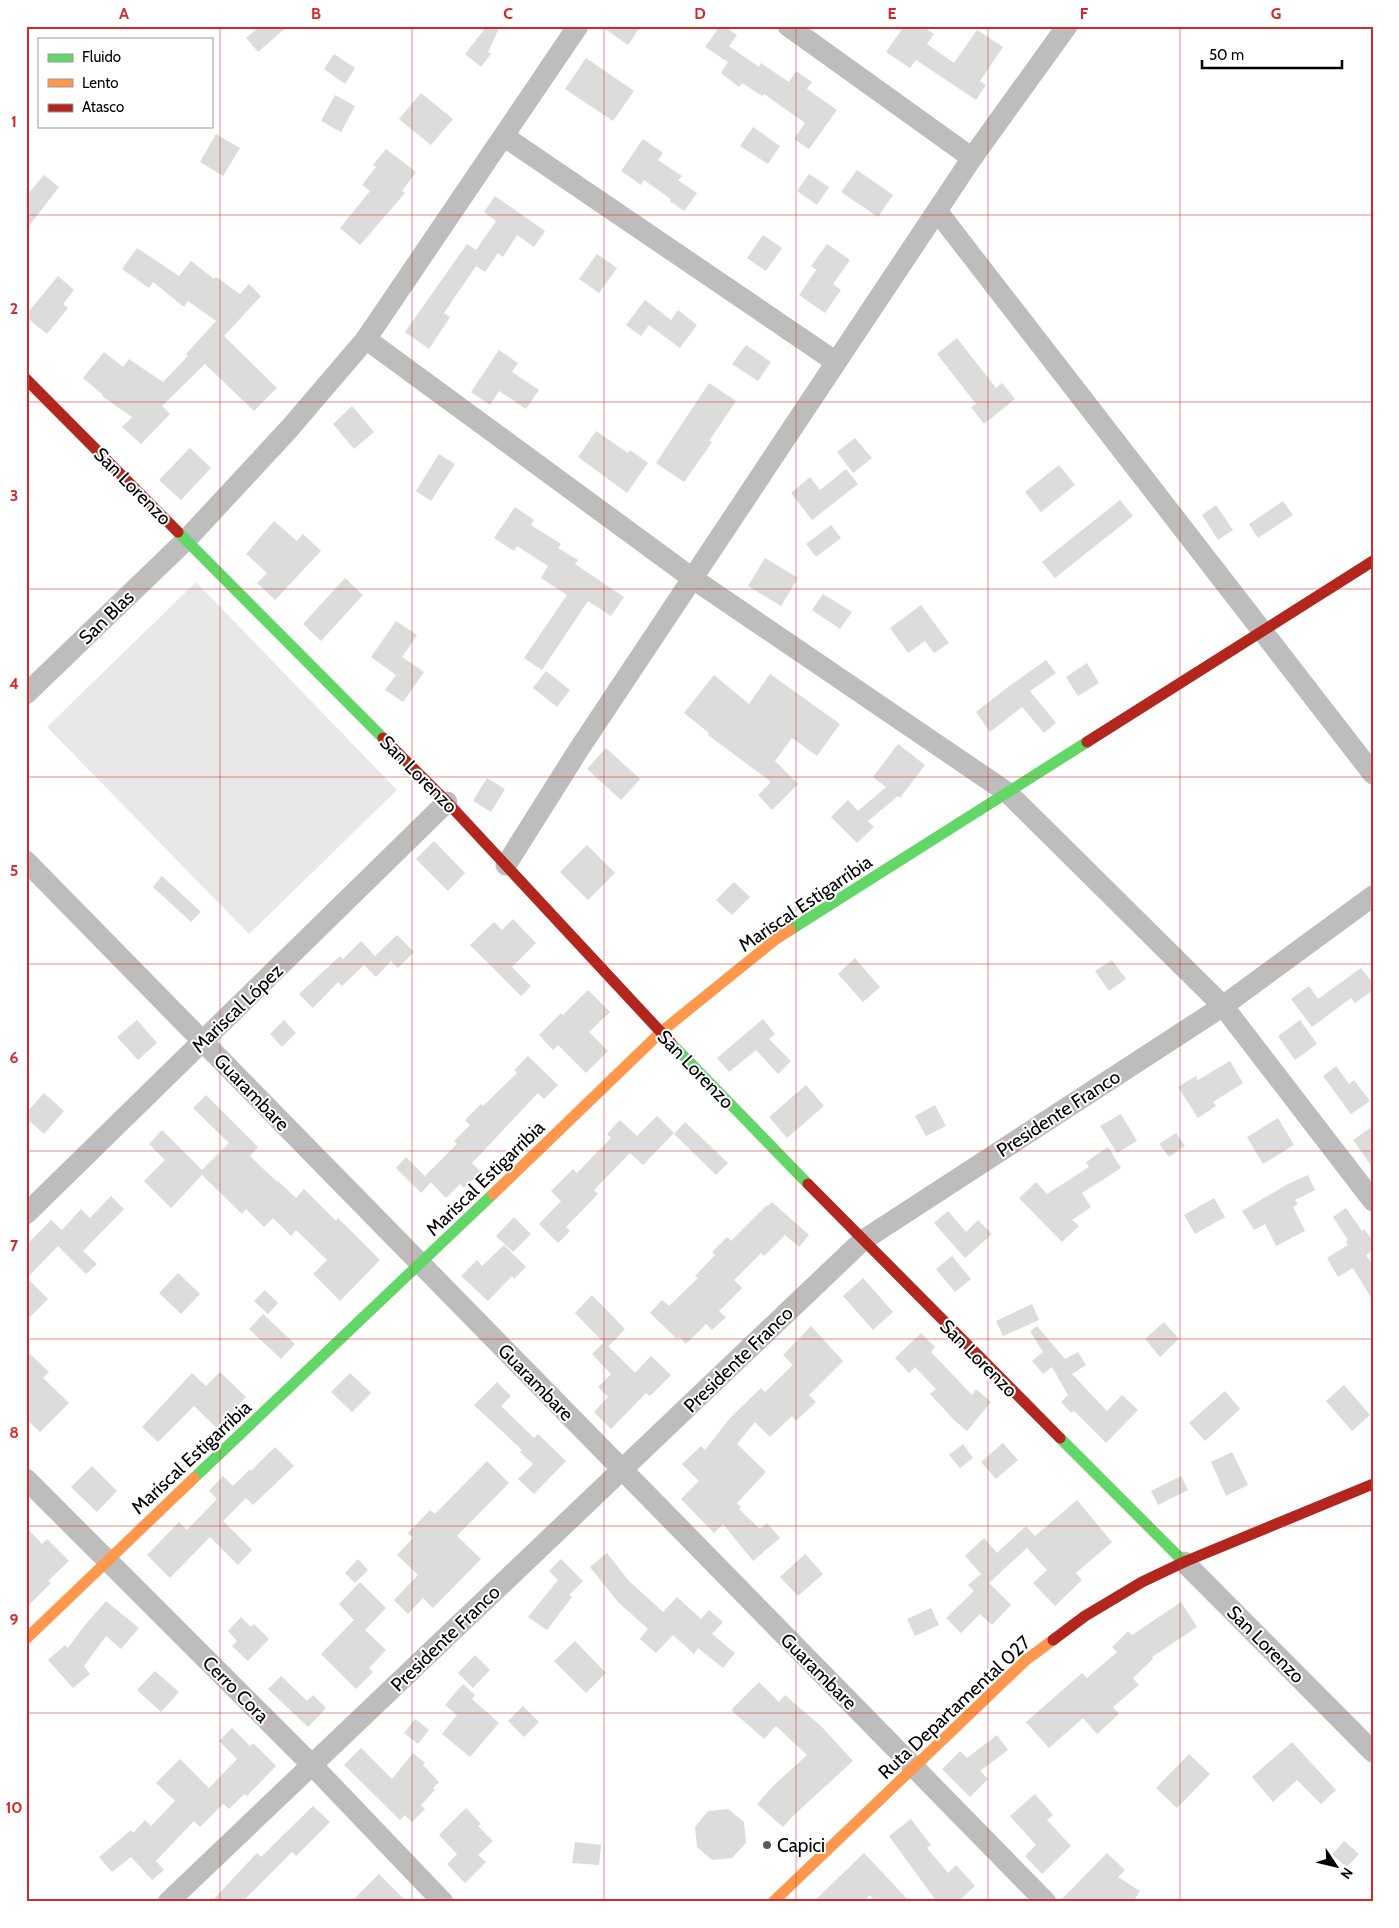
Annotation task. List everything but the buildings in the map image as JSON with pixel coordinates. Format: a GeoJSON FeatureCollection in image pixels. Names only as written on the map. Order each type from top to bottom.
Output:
{"type":"FeatureCollection","features":[{"type":"Feature","properties":{"kind":"street","name":"San Blas"},"geometry":{"type":"LineString","coordinates":[[26,694],[186,540],[308,408],[366,339],[505,137],[578,26]]}},
{"type":"Feature","properties":{"kind":"street"},"geometry":{"type":"LineString","coordinates":[[788,26],[972,158]]}},
{"type":"Feature","properties":{"kind":"street"},"geometry":{"type":"LineString","coordinates":[[506,865],[579,749],[972,158],[1067,26]]}},
{"type":"Feature","properties":{"kind":"street"},"geometry":{"type":"LineString","coordinates":[[505,137],[836,362]]}},
{"type":"Feature","properties":{"kind":"street"},"geometry":{"type":"LineString","coordinates":[[937,211],[1373,774]]}},
{"type":"Feature","properties":{"kind":"street"},"geometry":{"type":"LineString","coordinates":[[366,339],[692,578],[1008,793],[1223,1006],[1373,1201]]}},
{"type":"Feature","properties":{"kind":"street","name":"San Lorenzo"},"geometry":{"type":"LineString","coordinates":[[26,379],[447,802],[661,1032],[862,1241],[1373,1752]]}},
{"type":"Feature","properties":{"kind":"street","name":"Mariscal Estigarribia"},"geometry":{"type":"LineString","coordinates":[[26,1639],[421,1264],[661,1032],[776,939],[1373,561]]}},
{"type":"Feature","properties":{"kind":"street","name":"Mariscal López"},"geometry":{"type":"LineString","coordinates":[[26,1214],[447,802]]}},
{"type":"Feature","properties":{"kind":"street","name":"Guarambare"},"geometry":{"type":"LineString","coordinates":[[26,861],[1046,1902]]}},
{"type":"Feature","properties":{"kind":"street","name":"Presidente Franco"},"geometry":{"type":"LineString","coordinates":[[168,1902],[862,1241],[1223,1006],[1373,896]]}},
{"type":"Feature","properties":{"kind":"street","name":"Cerro Cora"},"geometry":{"type":"LineString","coordinates":[[26,1479],[106,1561],[312,1764],[443,1902]]}},
{"type":"Feature","properties":{"kind":"street","name":"Ruta Departamental 027"},"geometry":{"type":"LineString","coordinates":[[773,1902],[1026,1660],[1085,1616],[1142,1582],[1184,1562],[1373,1484]]}},
{"type":"Feature","properties":{"kind":"shaded area"},"geometry":{"type":"Polygon","coordinates":[[[196,582],[397,790],[249,934],[47,727],[196,582]]]}},
{"type":"Feature","properties":{"kind":"traffic: fast"},"geometry":{"type":"LineString","coordinates":[[178,532],[383,738]]}},
{"type":"Feature","properties":{"kind":"traffic: fast"},"geometry":{"type":"LineString","coordinates":[[790,930],[1087,742]]}},
{"type":"Feature","properties":{"kind":"traffic: fast"},"geometry":{"type":"LineString","coordinates":[[671,1043],[808,1184]]}},
{"type":"Feature","properties":{"kind":"traffic: fast"},"geometry":{"type":"LineString","coordinates":[[194,1478],[493,1194]]}},
{"type":"Feature","properties":{"kind":"traffic: fast"},"geometry":{"type":"LineString","coordinates":[[1060,1438],[1184,1562]]}},
{"type":"Feature","properties":{"kind":"traffic: slow"},"geometry":{"type":"LineString","coordinates":[[493,1194],[661,1032],[776,939],[790,930]]}},
{"type":"Feature","properties":{"kind":"traffic: slow"},"geometry":{"type":"LineString","coordinates":[[26,1639],[194,1478]]}},
{"type":"Feature","properties":{"kind":"traffic: slow"},"geometry":{"type":"LineString","coordinates":[[773,1902],[1026,1660],[1053,1640]]}},
{"type":"Feature","properties":{"kind":"traffic: jam"},"geometry":{"type":"LineString","coordinates":[[26,379],[178,532]]}},
{"type":"Feature","properties":{"kind":"traffic: jam"},"geometry":{"type":"LineString","coordinates":[[1087,742],[1373,561]]}},
{"type":"Feature","properties":{"kind":"traffic: jam"},"geometry":{"type":"LineString","coordinates":[[383,738],[447,802],[671,1043]]}},
{"type":"Feature","properties":{"kind":"traffic: jam"},"geometry":{"type":"LineString","coordinates":[[808,1184],[1060,1438]]}},
{"type":"Feature","properties":{"kind":"traffic: jam"},"geometry":{"type":"LineString","coordinates":[[1053,1640],[1085,1616],[1142,1582],[1184,1562],[1373,1484]]}},
{"type":"Feature","properties":{"kind":"place","name":"Capici"},"geometry":{"type":"Point","coordinates":[767,1845]}}]}
